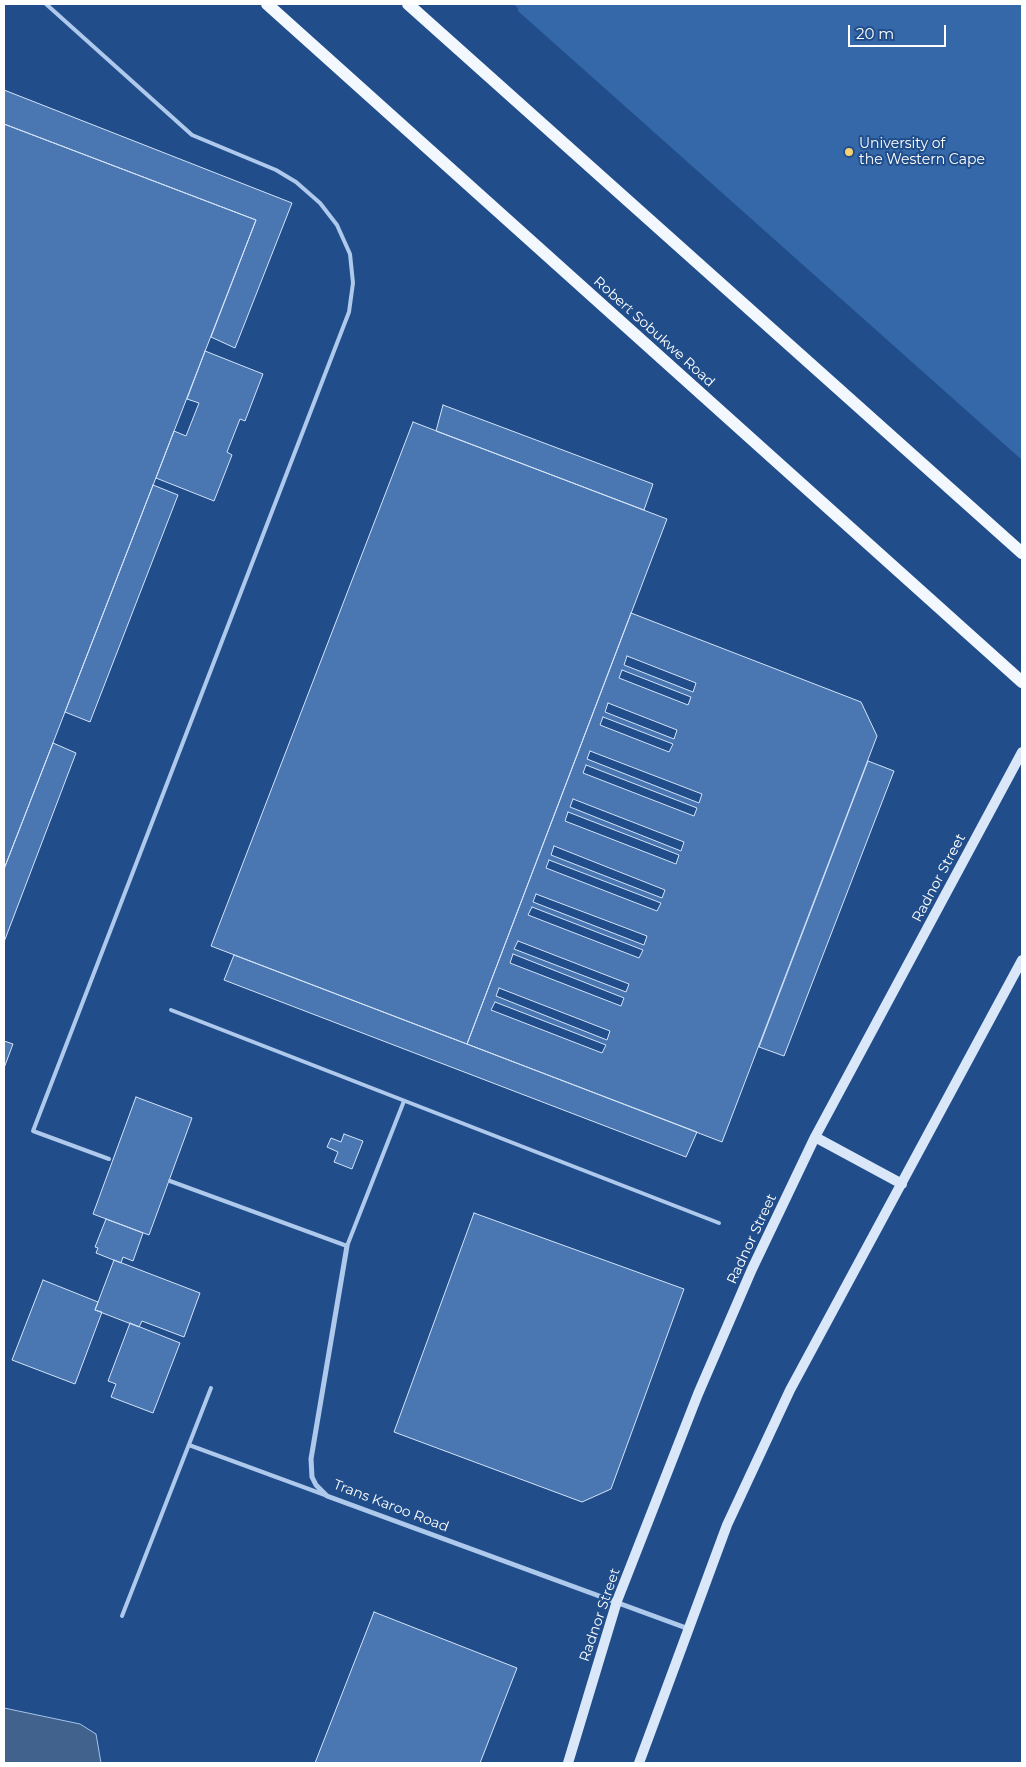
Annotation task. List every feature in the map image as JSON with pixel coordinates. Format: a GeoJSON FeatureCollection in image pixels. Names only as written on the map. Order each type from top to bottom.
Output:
{"type":"FeatureCollection","features":[{"type":"Feature","properties":{"kind":"main road","name":"Robert Sobukwe Road"},"geometry":{"type":"LineString","coordinates":[[267,4],[1022,682]]}},
{"type":"Feature","properties":{"kind":"main road"},"geometry":{"type":"LineString","coordinates":[[408,4],[1022,553]]}},
{"type":"Feature","properties":{"kind":"street","name":"Radnor Street"},"geometry":{"type":"LineString","coordinates":[[568,1763],[618,1601],[698,1394],[752,1269],[815,1137],[1022,752]]}},
{"type":"Feature","properties":{"kind":"street"},"geometry":{"type":"LineString","coordinates":[[639,1763],[727,1525],[790,1390],[1022,960]]}},
{"type":"Feature","properties":{"kind":"street"},"geometry":{"type":"LineString","coordinates":[[815,1137],[902,1184]]}},
{"type":"Feature","properties":{"kind":"street","name":"Trans Karoo Road"},"geometry":{"type":"LineString","coordinates":[[347,1246],[311,1459],[312,1477],[316,1485],[327,1496],[618,1601],[689,1629]]}},
{"type":"Feature","properties":{"kind":"lane"},"geometry":{"type":"LineString","coordinates":[[46,4],[192,135],[276,170],[296,182],[320,203],[337,226],[350,254],[353,283],[349,312],[33,1132],[109,1159]]}},
{"type":"Feature","properties":{"kind":"lane"},"geometry":{"type":"LineString","coordinates":[[171,1010],[719,1223]]}},
{"type":"Feature","properties":{"kind":"lane"},"geometry":{"type":"LineString","coordinates":[[170,1181],[347,1246],[404,1101]]}},
{"type":"Feature","properties":{"kind":"lane"},"geometry":{"type":"LineString","coordinates":[[122,1616],[211,1388]]}},
{"type":"Feature","properties":{"kind":"lane"},"geometry":{"type":"LineString","coordinates":[[189,1445],[327,1496]]}},
{"type":"Feature","properties":{"kind":"shaded area","name":"University of the Western Cape"},"geometry":{"type":"Polygon","coordinates":[[[513,4],[1022,4],[1022,460],[518,11],[518,8],[513,4]]]}},
{"type":"Feature","properties":{"kind":"shaded area"},"geometry":{"type":"Polygon","coordinates":[[[4,1708],[80,1724],[96,1734],[101,1763],[4,1763],[4,1708]]]}},
{"type":"Feature","properties":{"kind":"building"},"geometry":{"type":"Polygon","coordinates":[[[4,90],[292,203],[235,348],[211,337],[256,220],[4,124],[4,90]]]}},
{"type":"Feature","properties":{"kind":"building"},"geometry":{"type":"Polygon","coordinates":[[[4,124],[256,220],[4,869],[4,124]]]}},
{"type":"Feature","properties":{"kind":"building"},"geometry":{"type":"Polygon","coordinates":[[[205,351],[263,374],[245,421],[240,419],[227,452],[232,455],[214,501],[156,478],[174,431],[186,436],[199,403],[187,399],[205,351]]]}},
{"type":"Feature","properties":{"kind":"building"},"geometry":{"type":"Polygon","coordinates":[[[443,405],[653,484],[644,510],[436,431],[443,405]]]}},
{"type":"Feature","properties":{"kind":"building"},"geometry":{"type":"Polygon","coordinates":[[[413,422],[667,519],[467,1044],[211,946],[413,422]]]}},
{"type":"Feature","properties":{"kind":"building"},"geometry":{"type":"Polygon","coordinates":[[[153,485],[178,495],[90,722],[65,712],[153,485]]]}},
{"type":"Feature","properties":{"kind":"building"},"geometry":{"type":"Polygon","coordinates":[[[631,613],[861,702],[877,736],[722,1142],[467,1044],[631,613]],[[627,656],[624,665],[693,692],[696,683],[627,656]],[[622,670],[619,678],[688,705],[691,697],[622,670]],[[608,703],[605,712],[674,739],[677,730],[608,703]],[[603,717],[600,725],[669,752],[673,744],[603,717]],[[590,751],[587,759],[699,803],[702,794],[590,751]],[[586,765],[583,773],[694,816],[697,808],[586,765]],[[573,799],[570,807],[681,851],[684,842],[573,799]],[[568,812],[565,821],[676,864],[679,855],[568,812]],[[554,846],[551,855],[662,898],[665,890],[554,846]],[[549,860],[546,868],[657,911],[661,903],[549,860]],[[536,894],[533,902],[644,945],[647,936],[536,894]],[[532,907],[528,915],[639,958],[643,950],[532,907]],[[518,941],[514,949],[626,992],[629,984],[518,941]],[[513,954],[510,963],[621,1006],[624,998],[513,954]],[[499,988],[496,996],[607,1040],[610,1031],[499,988]],[[495,1002],[491,1010],[602,1053],[606,1045],[495,1002]]]}},
{"type":"Feature","properties":{"kind":"building"},"geometry":{"type":"Polygon","coordinates":[[[53,743],[76,753],[4,942],[4,869],[53,743]]]}},
{"type":"Feature","properties":{"kind":"building"},"geometry":{"type":"Polygon","coordinates":[[[868,761],[894,771],[784,1056],[759,1047],[868,761]]]}},
{"type":"Feature","properties":{"kind":"building"},"geometry":{"type":"Polygon","coordinates":[[[234,955],[697,1132],[686,1157],[224,980],[234,955]]]}},
{"type":"Feature","properties":{"kind":"building"},"geometry":{"type":"Polygon","coordinates":[[[4,1041],[13,1044],[4,1068],[4,1041]]]}},
{"type":"Feature","properties":{"kind":"building"},"geometry":{"type":"Polygon","coordinates":[[[136,1097],[192,1118],[149,1235],[93,1214],[136,1097]]]}},
{"type":"Feature","properties":{"kind":"building"},"geometry":{"type":"Polygon","coordinates":[[[344,1134],[363,1141],[352,1169],[334,1162],[338,1152],[327,1147],[331,1138],[341,1142],[344,1134]]]}},
{"type":"Feature","properties":{"kind":"building"},"geometry":{"type":"Polygon","coordinates":[[[474,1213],[684,1289],[611,1489],[582,1502],[394,1432],[474,1213]]]}},
{"type":"Feature","properties":{"kind":"building"},"geometry":{"type":"Polygon","coordinates":[[[106,1219],[143,1233],[133,1261],[123,1257],[121,1263],[96,1253],[98,1248],[95,1247],[106,1219]]]}},
{"type":"Feature","properties":{"kind":"building"},"geometry":{"type":"Polygon","coordinates":[[[114,1260],[200,1293],[184,1337],[142,1321],[139,1327],[95,1310],[114,1260]]]}},
{"type":"Feature","properties":{"kind":"building"},"geometry":{"type":"Polygon","coordinates":[[[43,1280],[98,1302],[95,1310],[102,1312],[75,1384],[12,1360],[43,1280]]]}},
{"type":"Feature","properties":{"kind":"building"},"geometry":{"type":"Polygon","coordinates":[[[130,1323],[180,1343],[153,1413],[111,1397],[116,1384],[108,1381],[130,1323]]]}},
{"type":"Feature","properties":{"kind":"building"},"geometry":{"type":"Polygon","coordinates":[[[374,1612],[517,1668],[480,1763],[315,1763],[374,1612]]]}},
{"type":"Feature","properties":{"kind":"place","name":"University of the Western Cape"},"geometry":{"type":"Point","coordinates":[849,152]}}]}
